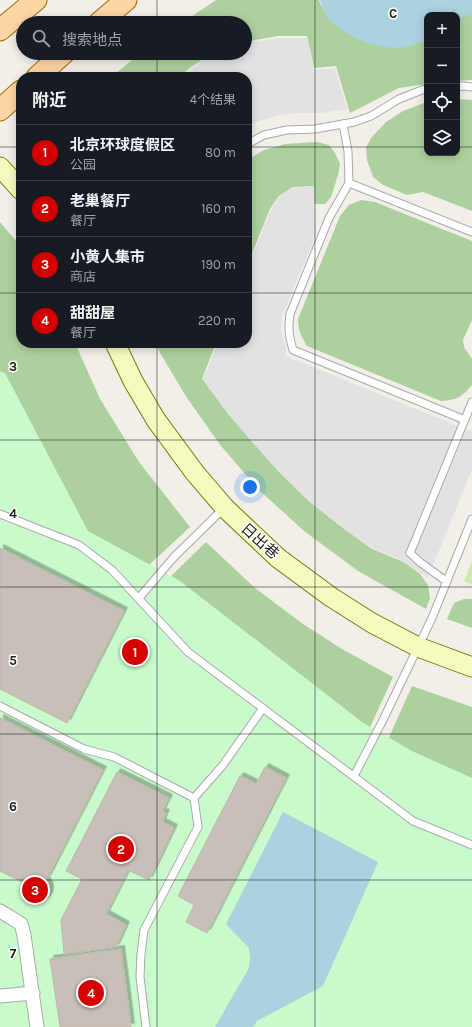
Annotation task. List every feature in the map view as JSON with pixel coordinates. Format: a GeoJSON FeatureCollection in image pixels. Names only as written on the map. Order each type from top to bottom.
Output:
{"type":"FeatureCollection","features":[{"type":"Feature","properties":{"kind":"main road"},"geometry":{"type":"LineString","coordinates":[[17,16],[36,0]]}},
{"type":"Feature","properties":{"kind":"main road"},"geometry":{"type":"LineString","coordinates":[[107,16],[126,0]]}},
{"type":"Feature","properties":{"kind":"main road"},"geometry":{"type":"LineString","coordinates":[[0,30],[16,17]]}},
{"type":"Feature","properties":{"kind":"main road"},"geometry":{"type":"LineString","coordinates":[[43,72],[56,60]]}},
{"type":"Feature","properties":{"kind":"main road"},"geometry":{"type":"LineString","coordinates":[[0,110],[16,96]]}},
{"type":"Feature","properties":{"kind":"street"},"geometry":{"type":"LineString","coordinates":[[0,167],[16,185]]}},
{"type":"Feature","properties":{"kind":"street","name":"日出巷"},"geometry":{"type":"LineString","coordinates":[[117,348],[133,381],[156,420],[195,473],[225,508],[278,558],[331,597],[372,623],[418,647],[472,667]]}},
{"type":"Feature","properties":{"kind":"street"},"geometry":{"type":"LineString","coordinates":[[0,911],[20,924],[24,935],[37,1027]]}},
{"type":"Feature","properties":{"kind":"street"},"geometry":{"type":"LineString","coordinates":[[2,996],[32,993]]}},
{"type":"Feature","properties":{"kind":"lane"},"geometry":{"type":"LineString","coordinates":[[460,86],[472,87]]}},
{"type":"Feature","properties":{"kind":"lane"},"geometry":{"type":"LineString","coordinates":[[252,141],[264,135],[288,130],[315,129],[354,122],[371,116],[399,99],[424,90]]}},
{"type":"Feature","properties":{"kind":"lane"},"geometry":{"type":"LineString","coordinates":[[343,124],[348,151],[349,182],[329,218],[290,314],[289,338],[293,350],[464,420]]}},
{"type":"Feature","properties":{"kind":"lane"},"geometry":{"type":"LineString","coordinates":[[349,182],[472,232]]}},
{"type":"Feature","properties":{"kind":"lane"},"geometry":{"type":"LineString","coordinates":[[446,581],[410,554],[472,402]]}},
{"type":"Feature","properties":{"kind":"lane"},"geometry":{"type":"LineString","coordinates":[[139,598],[174,558],[225,508]]}},
{"type":"Feature","properties":{"kind":"lane"},"geometry":{"type":"LineString","coordinates":[[0,514],[79,545],[112,570],[188,652],[413,821],[472,845]]}},
{"type":"Feature","properties":{"kind":"lane"},"geometry":{"type":"LineString","coordinates":[[354,776],[382,722],[432,618],[472,519]]}},
{"type":"Feature","properties":{"kind":"lane"},"geometry":{"type":"LineString","coordinates":[[0,706],[84,748],[114,757],[194,798]]}},
{"type":"Feature","properties":{"kind":"lane"},"geometry":{"type":"LineString","coordinates":[[146,1027],[140,977],[144,930],[198,827],[194,798],[223,765],[263,708]]}},
{"type":"Feature","properties":{"kind":"green space"},"geometry":{"type":"Polygon","coordinates":[[[216,0],[319,0],[335,24],[424,34],[424,84],[399,88],[350,113],[336,66],[314,68],[307,36],[278,36],[252,41],[252,16],[192,16],[216,0]]]}},
{"type":"Feature","properties":{"kind":"green space"},"geometry":{"type":"Polygon","coordinates":[[[472,9],[472,80],[460,81],[460,14],[472,9]]]}},
{"type":"Feature","properties":{"kind":"green space"},"geometry":{"type":"Polygon","coordinates":[[[132,60],[203,60],[185,72],[117,72],[132,60]]]}},
{"type":"Feature","properties":{"kind":"green space"},"geometry":{"type":"Polygon","coordinates":[[[460,99],[472,100],[472,211],[423,192],[407,195],[383,185],[373,177],[367,160],[366,148],[371,138],[386,122],[403,111],[424,103],[424,156],[460,156],[460,99]]]}},
{"type":"Feature","properties":{"kind":"green space"},"geometry":{"type":"Polygon","coordinates":[[[317,142],[329,145],[340,164],[338,175],[331,197],[325,204],[311,204],[313,186],[293,187],[279,196],[270,209],[252,254],[252,157],[264,150],[285,144],[317,142]]]}},
{"type":"Feature","properties":{"kind":"green space"},"geometry":{"type":"Polygon","coordinates":[[[361,200],[375,202],[472,241],[472,320],[463,340],[464,347],[472,359],[472,385],[459,397],[441,401],[307,346],[299,330],[298,319],[340,216],[349,205],[361,200]]]}},
{"type":"Feature","properties":{"kind":"green space"},"geometry":{"type":"Polygon","coordinates":[[[0,222],[16,241],[16,348],[77,348],[100,399],[139,462],[190,527],[149,565],[0,502],[0,222]]]}},
{"type":"Feature","properties":{"kind":"green space"},"geometry":{"type":"Polygon","coordinates":[[[158,348],[214,348],[202,379],[216,384],[222,405],[279,472],[310,502],[372,549],[404,562],[420,574],[428,585],[430,598],[426,609],[358,571],[304,531],[259,490],[221,446],[187,398],[158,348]]]}},
{"type":"Feature","properties":{"kind":"green space"},"geometry":{"type":"Polygon","coordinates":[[[0,371],[5,373],[88,531],[180,581],[362,722],[412,751],[472,778],[472,1027],[0,1027],[0,371]]]}},
{"type":"Feature","properties":{"kind":"green space"},"geometry":{"type":"Polygon","coordinates":[[[206,542],[255,588],[303,624],[342,649],[393,677],[360,749],[167,580],[206,542]]]}},
{"type":"Feature","properties":{"kind":"green space"},"geometry":{"type":"Polygon","coordinates":[[[472,561],[472,585],[464,581],[472,561]]]}},
{"type":"Feature","properties":{"kind":"green space"},"geometry":{"type":"Polygon","coordinates":[[[464,599],[472,599],[472,628],[447,619],[454,603],[464,599]]]}},
{"type":"Feature","properties":{"kind":"green space"},"geometry":{"type":"Polygon","coordinates":[[[412,686],[472,707],[472,820],[377,764],[412,686]]]}},
{"type":"Feature","properties":{"kind":"shaded area"},"geometry":{"type":"Polygon","coordinates":[[[279,38],[307,38],[314,70],[335,68],[347,109],[322,113],[279,115],[252,124],[252,72],[187,72],[205,60],[252,60],[252,42],[279,38]]]}},
{"type":"Feature","properties":{"kind":"shaded area"},"geometry":{"type":"Polygon","coordinates":[[[295,187],[314,187],[316,235],[282,316],[281,331],[286,347],[286,356],[470,431],[472,427],[472,469],[428,578],[397,558],[376,550],[354,536],[303,496],[269,461],[228,414],[203,380],[216,348],[252,348],[252,258],[271,210],[281,195],[295,187]]]}},
{"type":"Feature","properties":{"kind":"water"},"geometry":{"type":"Polygon","coordinates":[[[320,0],[472,0],[472,14],[460,19],[460,12],[424,12],[424,41],[397,48],[378,46],[348,34],[332,22],[323,10],[320,0]]]}},
{"type":"Feature","properties":{"kind":"water"},"geometry":{"type":"Polygon","coordinates":[[[283,812],[378,862],[323,986],[257,1021],[253,1027],[215,1027],[249,968],[250,959],[249,948],[226,924],[283,812]]]}},
{"type":"Feature","properties":{"kind":"building"},"geometry":{"type":"Polygon","coordinates":[[[0,548],[124,611],[67,723],[0,689],[0,548]]]}},
{"type":"Feature","properties":{"kind":"building"},"geometry":{"type":"Polygon","coordinates":[[[0,718],[103,770],[47,879],[22,882],[0,871],[0,718]]]}},
{"type":"Feature","properties":{"kind":"building"},"geometry":{"type":"Polygon","coordinates":[[[265,767],[286,778],[207,933],[186,922],[194,905],[178,896],[240,776],[256,784],[265,767]]]}},
{"type":"Feature","properties":{"kind":"building"},"geometry":{"type":"Polygon","coordinates":[[[117,772],[169,798],[162,812],[166,813],[162,822],[174,828],[149,880],[128,870],[106,914],[126,925],[116,947],[64,954],[61,920],[82,879],[66,871],[117,772]]]}},
{"type":"Feature","properties":{"kind":"building"},"geometry":{"type":"Polygon","coordinates":[[[36,876],[46,880],[50,890],[46,900],[36,904],[26,900],[22,890],[26,880],[36,876]]]}},
{"type":"Feature","properties":{"kind":"building"},"geometry":{"type":"Polygon","coordinates":[[[121,949],[131,1027],[60,1027],[50,959],[121,949]]]}},
{"type":"Feature","properties":{"kind":"place","name":"北京环球度假区"},"geometry":{"type":"Point","coordinates":[135,652]}},
{"type":"Feature","properties":{"kind":"place","name":"老巢餐厅"},"geometry":{"type":"Point","coordinates":[121,849]}},
{"type":"Feature","properties":{"kind":"place","name":"小黄人集市"},"geometry":{"type":"Point","coordinates":[35,890]}},
{"type":"Feature","properties":{"kind":"place","name":"甜甜屋"},"geometry":{"type":"Point","coordinates":[91,993]}}]}
